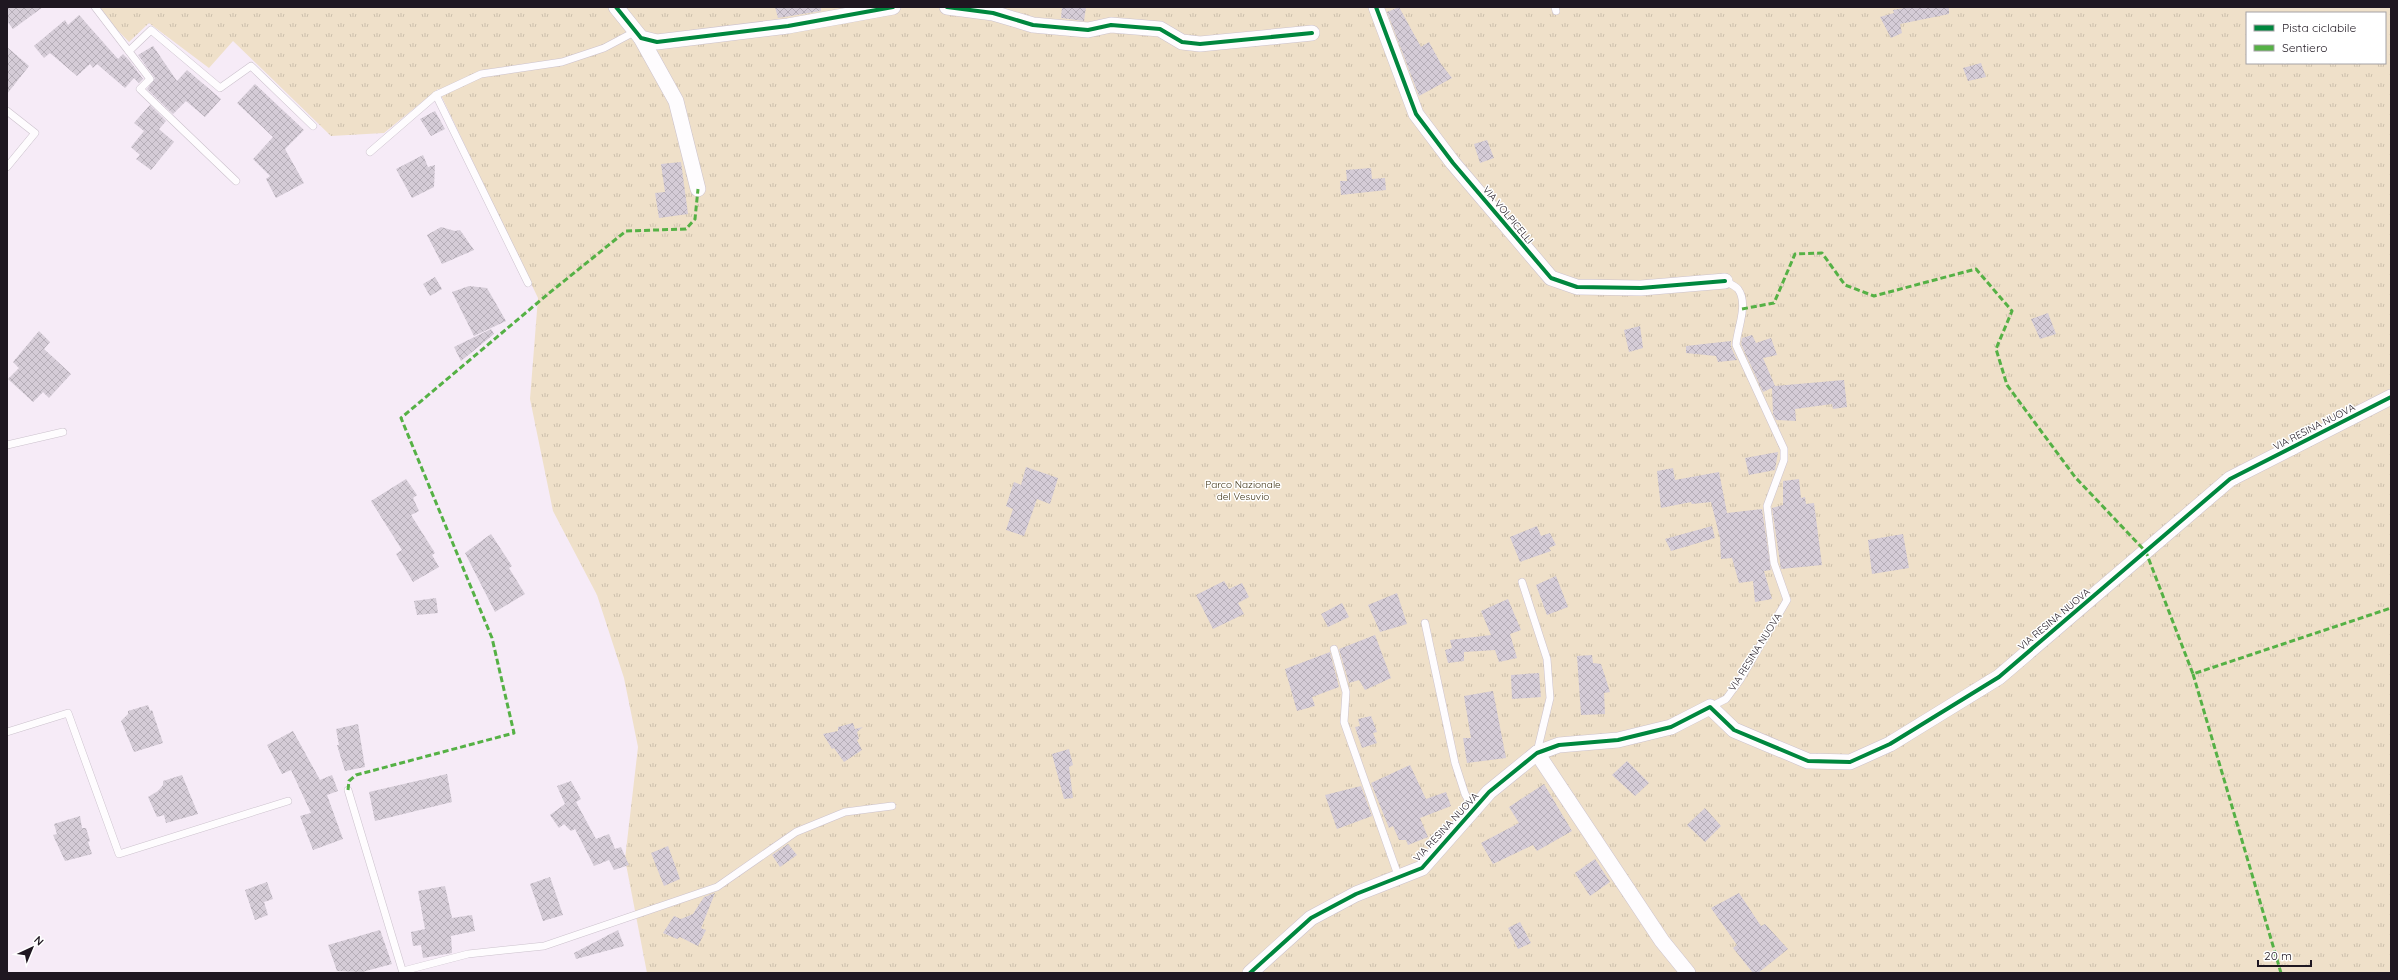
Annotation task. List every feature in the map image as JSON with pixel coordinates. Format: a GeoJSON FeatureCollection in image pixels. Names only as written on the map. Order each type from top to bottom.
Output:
{"type":"FeatureCollection","features":[{"type":"Feature","properties":{"kind":"street"},"geometry":{"type":"LineString","coordinates":[[616,7],[639,34],[676,101],[698,189]]}},
{"type":"Feature","properties":{"kind":"street"},"geometry":{"type":"LineString","coordinates":[[639,34],[657,42],[788,26],[893,7]]}},
{"type":"Feature","properties":{"kind":"street"},"geometry":{"type":"LineString","coordinates":[[947,7],[994,13],[1034,25],[1088,30],[1111,25],[1160,29],[1182,42],[1200,44],[1312,33]]}},
{"type":"Feature","properties":{"kind":"street","name":"VIA VOLPICELLI"},"geometry":{"type":"LineString","coordinates":[[1376,7],[1416,114],[1453,162],[1551,278],[1577,287],[1627,288],[1725,281]]}},
{"type":"Feature","properties":{"kind":"street","name":"VIA RESINA NUOVA"},"geometry":{"type":"LineString","coordinates":[[1250,973],[1311,918],[1356,894],[1422,868],[1474,811],[1489,792],[1537,753],[1559,745],[1618,740],[1671,727],[1710,707],[1734,730],[1808,761],[1850,762],[1890,744],[1999,677],[2230,479],[2391,397]]}},
{"type":"Feature","properties":{"kind":"street"},"geometry":{"type":"LineString","coordinates":[[1537,753],[1662,942],[1688,973]]}},
{"type":"Feature","properties":{"kind":"lane"},"geometry":{"type":"LineString","coordinates":[[95,7],[150,79],[140,89],[236,181]]}},
{"type":"Feature","properties":{"kind":"lane"},"geometry":{"type":"LineString","coordinates":[[129,51],[151,30],[220,88],[251,66],[313,126]]}},
{"type":"Feature","properties":{"kind":"lane"},"geometry":{"type":"LineString","coordinates":[[370,152],[436,95],[481,74],[562,62],[639,34]]}},
{"type":"Feature","properties":{"kind":"lane"},"geometry":{"type":"LineString","coordinates":[[436,95],[528,283]]}},
{"type":"Feature","properties":{"kind":"lane"},"geometry":{"type":"LineString","coordinates":[[7,111],[35,133],[7,167]]}},
{"type":"Feature","properties":{"kind":"lane","name":"VIA RESINA NUOVA"},"geometry":{"type":"LineString","coordinates":[[1710,707],[1726,699],[1740,680],[1787,600],[1774,562],[1767,506],[1784,460],[1784,449],[1736,346],[1736,334],[1742,315],[1742,298],[1738,289],[1725,281]]}},
{"type":"Feature","properties":{"kind":"lane"},"geometry":{"type":"LineString","coordinates":[[7,444],[63,432]]}},
{"type":"Feature","properties":{"kind":"lane"},"geometry":{"type":"LineString","coordinates":[[1522,582],[1547,659],[1550,698],[1537,753]]}},
{"type":"Feature","properties":{"kind":"lane"},"geometry":{"type":"LineString","coordinates":[[1425,623],[1455,763],[1465,794],[1474,811]]}},
{"type":"Feature","properties":{"kind":"lane"},"geometry":{"type":"LineString","coordinates":[[1334,649],[1346,692],[1344,722],[1399,878]]}},
{"type":"Feature","properties":{"kind":"lane"},"geometry":{"type":"LineString","coordinates":[[7,732],[68,713],[119,854],[288,801]]}},
{"type":"Feature","properties":{"kind":"lane"},"geometry":{"type":"LineString","coordinates":[[348,790],[403,972],[468,954],[544,946],[717,887],[796,832],[845,812],[892,806]]}},
{"type":"Feature","properties":{"kind":"green space","name":"Parco Nazionale del Vesuvio"},"geometry":{"type":"Polygon","coordinates":[[[95,7],[2391,7],[2391,973],[647,973],[625,859],[638,747],[624,678],[597,595],[553,511],[530,399],[538,298],[438,89],[384,133],[331,136],[233,41],[209,68],[149,23],[129,42],[95,7]]]}},
{"type":"Feature","properties":{"kind":"building"},"geometry":{"type":"Polygon","coordinates":[[[7,7],[43,7],[13,29],[7,21],[7,7]]]}},
{"type":"Feature","properties":{"kind":"building"},"geometry":{"type":"Polygon","coordinates":[[[775,7],[821,7],[821,11],[778,18],[775,7]]]}},
{"type":"Feature","properties":{"kind":"building"},"geometry":{"type":"Polygon","coordinates":[[[1062,7],[1086,7],[1084,21],[1061,18],[1062,7]]]}},
{"type":"Feature","properties":{"kind":"building"},"geometry":{"type":"Polygon","coordinates":[[[1399,7],[1421,47],[1429,42],[1441,64],[1452,78],[1419,96],[1387,12],[1399,7]]]}},
{"type":"Feature","properties":{"kind":"building"},"geometry":{"type":"Polygon","coordinates":[[[1909,7],[1949,7],[1949,14],[1900,24],[1902,33],[1891,38],[1880,17],[1894,13],[1893,10],[1909,7]]]}},
{"type":"Feature","properties":{"kind":"building"},"geometry":{"type":"Polygon","coordinates":[[[79,15],[118,59],[123,54],[129,60],[143,79],[139,83],[134,78],[125,88],[97,64],[93,68],[90,64],[77,76],[50,53],[44,58],[34,46],[65,20],[68,25],[79,15]]]}},
{"type":"Feature","properties":{"kind":"building"},"geometry":{"type":"Polygon","coordinates":[[[153,46],[177,81],[187,70],[221,99],[205,117],[186,101],[173,114],[147,89],[155,78],[138,55],[153,46]]]}},
{"type":"Feature","properties":{"kind":"building"},"geometry":{"type":"Polygon","coordinates":[[[7,47],[29,66],[7,94],[7,47]]]}},
{"type":"Feature","properties":{"kind":"building"},"geometry":{"type":"Polygon","coordinates":[[[1981,63],[1986,77],[1968,81],[1963,68],[1981,63]]]}},
{"type":"Feature","properties":{"kind":"building"},"geometry":{"type":"Polygon","coordinates":[[[255,84],[304,130],[285,149],[304,183],[276,198],[266,179],[270,176],[253,159],[273,137],[237,103],[255,84]]]}},
{"type":"Feature","properties":{"kind":"building"},"geometry":{"type":"Polygon","coordinates":[[[150,105],[166,121],[159,129],[174,142],[151,170],[136,159],[140,155],[131,147],[144,131],[134,123],[150,105]]]}},
{"type":"Feature","properties":{"kind":"building"},"geometry":{"type":"Polygon","coordinates":[[[435,111],[445,129],[431,136],[420,119],[435,111]]]}},
{"type":"Feature","properties":{"kind":"building"},"geometry":{"type":"Polygon","coordinates":[[[1487,140],[1494,158],[1480,163],[1474,144],[1487,140]]]}},
{"type":"Feature","properties":{"kind":"building"},"geometry":{"type":"Polygon","coordinates":[[[423,155],[428,167],[435,165],[434,187],[412,198],[396,169],[423,155]]]}},
{"type":"Feature","properties":{"kind":"building"},"geometry":{"type":"Polygon","coordinates":[[[681,162],[688,214],[659,218],[655,193],[665,192],[661,164],[681,162]]]}},
{"type":"Feature","properties":{"kind":"building"},"geometry":{"type":"Polygon","coordinates":[[[1371,168],[1372,179],[1385,178],[1386,190],[1341,195],[1340,181],[1347,181],[1346,170],[1371,168]]]}},
{"type":"Feature","properties":{"kind":"building"},"geometry":{"type":"Polygon","coordinates":[[[441,227],[455,231],[460,230],[474,250],[442,264],[427,235],[441,227]]]}},
{"type":"Feature","properties":{"kind":"building"},"geometry":{"type":"Polygon","coordinates":[[[435,277],[442,289],[430,296],[423,284],[435,277]]]}},
{"type":"Feature","properties":{"kind":"building"},"geometry":{"type":"Polygon","coordinates":[[[469,286],[487,288],[506,321],[474,336],[452,292],[469,286]]]}},
{"type":"Feature","properties":{"kind":"building"},"geometry":{"type":"Polygon","coordinates":[[[2048,313],[2056,334],[2040,339],[2031,319],[2048,313]]]}},
{"type":"Feature","properties":{"kind":"building"},"geometry":{"type":"Polygon","coordinates":[[[1640,326],[1643,348],[1629,352],[1624,330],[1640,326]]]}},
{"type":"Feature","properties":{"kind":"building"},"geometry":{"type":"Polygon","coordinates":[[[491,329],[494,334],[461,361],[454,347],[491,329]]]}},
{"type":"Feature","properties":{"kind":"building"},"geometry":{"type":"Polygon","coordinates":[[[39,331],[50,342],[44,349],[71,374],[49,398],[43,392],[33,402],[8,379],[19,368],[13,362],[39,331]]]}},
{"type":"Feature","properties":{"kind":"building"},"geometry":{"type":"Polygon","coordinates":[[[1752,335],[1756,343],[1771,338],[1777,355],[1763,358],[1775,386],[1844,380],[1847,407],[1833,409],[1832,404],[1795,409],[1796,421],[1776,420],[1773,414],[1772,388],[1763,392],[1741,344],[1742,338],[1752,335]]]}},
{"type":"Feature","properties":{"kind":"building"},"geometry":{"type":"Polygon","coordinates":[[[1731,341],[1731,347],[1737,360],[1718,362],[1716,356],[1686,353],[1686,346],[1731,341]]]}},
{"type":"Feature","properties":{"kind":"building"},"geometry":{"type":"Polygon","coordinates":[[[1778,452],[1775,470],[1749,475],[1745,458],[1778,452]]]}},
{"type":"Feature","properties":{"kind":"building"},"geometry":{"type":"Polygon","coordinates":[[[1026,467],[1058,478],[1050,504],[1037,499],[1024,536],[1006,530],[1013,509],[1006,506],[1014,482],[1021,485],[1026,467]]]}},
{"type":"Feature","properties":{"kind":"building"},"geometry":{"type":"Polygon","coordinates":[[[1673,468],[1675,480],[1719,472],[1727,513],[1762,509],[1771,570],[1764,571],[1772,599],[1755,602],[1753,581],[1739,583],[1732,558],[1721,559],[1720,538],[1711,502],[1692,504],[1691,502],[1661,508],[1657,471],[1673,468]]]}},
{"type":"Feature","properties":{"kind":"building"},"geometry":{"type":"Polygon","coordinates":[[[406,479],[417,495],[413,498],[419,511],[411,515],[435,553],[432,555],[439,567],[413,582],[396,554],[402,550],[371,501],[406,479]]]}},
{"type":"Feature","properties":{"kind":"building"},"geometry":{"type":"Polygon","coordinates":[[[1799,479],[1801,498],[1805,497],[1806,504],[1814,503],[1822,565],[1781,569],[1772,508],[1783,505],[1783,481],[1799,479]]]}},
{"type":"Feature","properties":{"kind":"building"},"geometry":{"type":"Polygon","coordinates":[[[1537,526],[1541,536],[1550,533],[1556,545],[1549,548],[1551,551],[1520,562],[1510,537],[1537,526]]]}},
{"type":"Feature","properties":{"kind":"building"},"geometry":{"type":"Polygon","coordinates":[[[1712,526],[1715,538],[1671,551],[1665,539],[1712,526]]]}},
{"type":"Feature","properties":{"kind":"building"},"geometry":{"type":"Polygon","coordinates":[[[491,534],[512,566],[509,568],[525,594],[495,612],[465,553],[491,534]]]}},
{"type":"Feature","properties":{"kind":"building"},"geometry":{"type":"Polygon","coordinates":[[[1903,534],[1909,568],[1872,574],[1868,540],[1903,534]]]}},
{"type":"Feature","properties":{"kind":"building"},"geometry":{"type":"Polygon","coordinates":[[[1556,576],[1568,607],[1547,615],[1536,585],[1556,576]]]}},
{"type":"Feature","properties":{"kind":"building"},"geometry":{"type":"Polygon","coordinates":[[[1224,581],[1229,589],[1242,583],[1249,597],[1238,603],[1244,614],[1213,629],[1196,595],[1224,581]]]}},
{"type":"Feature","properties":{"kind":"building"},"geometry":{"type":"Polygon","coordinates":[[[1397,593],[1407,624],[1380,632],[1368,605],[1397,593]]]}},
{"type":"Feature","properties":{"kind":"building"},"geometry":{"type":"Polygon","coordinates":[[[436,598],[438,613],[417,615],[414,601],[436,598]]]}},
{"type":"Feature","properties":{"kind":"building"},"geometry":{"type":"Polygon","coordinates":[[[1508,599],[1521,630],[1510,634],[1517,658],[1499,662],[1495,650],[1464,652],[1464,661],[1448,663],[1445,650],[1452,648],[1450,640],[1491,635],[1481,611],[1508,599]]]}},
{"type":"Feature","properties":{"kind":"building"},"geometry":{"type":"Polygon","coordinates":[[[1342,603],[1349,617],[1328,627],[1321,614],[1342,603]]]}},
{"type":"Feature","properties":{"kind":"building"},"geometry":{"type":"Polygon","coordinates":[[[1375,635],[1391,678],[1365,690],[1359,680],[1349,683],[1339,649],[1375,635]]]}},
{"type":"Feature","properties":{"kind":"building"},"geometry":{"type":"Polygon","coordinates":[[[1330,652],[1339,687],[1312,697],[1315,706],[1297,711],[1285,669],[1330,652]]]}},
{"type":"Feature","properties":{"kind":"building"},"geometry":{"type":"Polygon","coordinates":[[[1592,655],[1593,663],[1601,664],[1610,692],[1604,693],[1605,714],[1581,715],[1577,656],[1592,655]]]}},
{"type":"Feature","properties":{"kind":"building"},"geometry":{"type":"Polygon","coordinates":[[[1539,673],[1541,697],[1512,699],[1511,675],[1539,673]]]}},
{"type":"Feature","properties":{"kind":"building"},"geometry":{"type":"Polygon","coordinates":[[[1493,691],[1506,758],[1467,763],[1463,738],[1471,738],[1464,696],[1493,691]]]}},
{"type":"Feature","properties":{"kind":"building"},"geometry":{"type":"Polygon","coordinates":[[[148,705],[150,711],[152,710],[163,743],[134,752],[121,721],[128,714],[128,711],[148,705]]]}},
{"type":"Feature","properties":{"kind":"building"},"geometry":{"type":"Polygon","coordinates":[[[1371,716],[1377,732],[1373,733],[1377,743],[1362,748],[1355,727],[1360,726],[1358,719],[1371,716]]]}},
{"type":"Feature","properties":{"kind":"building"},"geometry":{"type":"Polygon","coordinates":[[[853,723],[855,729],[863,727],[857,732],[859,739],[857,740],[862,750],[844,762],[834,748],[832,749],[823,734],[838,731],[838,727],[853,723]]]}},
{"type":"Feature","properties":{"kind":"building"},"geometry":{"type":"Polygon","coordinates":[[[358,724],[365,767],[345,771],[337,745],[339,745],[336,729],[358,724]]]}},
{"type":"Feature","properties":{"kind":"building"},"geometry":{"type":"Polygon","coordinates":[[[293,731],[320,780],[332,775],[338,791],[327,795],[343,839],[313,850],[300,816],[311,813],[291,770],[282,774],[267,745],[293,731]]]}},
{"type":"Feature","properties":{"kind":"building"},"geometry":{"type":"Polygon","coordinates":[[[1069,749],[1073,765],[1069,767],[1073,798],[1064,799],[1052,754],[1069,749]]]}},
{"type":"Feature","properties":{"kind":"building"},"geometry":{"type":"Polygon","coordinates":[[[1627,761],[1649,783],[1635,796],[1612,775],[1627,761]]]}},
{"type":"Feature","properties":{"kind":"building"},"geometry":{"type":"Polygon","coordinates":[[[1410,765],[1426,799],[1446,792],[1451,806],[1420,818],[1428,837],[1408,845],[1406,840],[1399,840],[1393,826],[1389,828],[1371,783],[1410,765]]]}},
{"type":"Feature","properties":{"kind":"building"},"geometry":{"type":"Polygon","coordinates":[[[447,774],[452,802],[375,821],[369,792],[447,774]]]}},
{"type":"Feature","properties":{"kind":"building"},"geometry":{"type":"Polygon","coordinates":[[[182,775],[198,814],[166,823],[164,815],[157,817],[148,797],[158,791],[163,785],[163,781],[182,775]]]}},
{"type":"Feature","properties":{"kind":"building"},"geometry":{"type":"Polygon","coordinates":[[[571,781],[581,799],[576,802],[596,839],[609,834],[615,849],[621,847],[629,865],[614,870],[609,860],[594,866],[575,829],[571,831],[564,824],[559,828],[550,815],[565,804],[557,786],[571,781]]]}},
{"type":"Feature","properties":{"kind":"building"},"geometry":{"type":"Polygon","coordinates":[[[1544,784],[1572,831],[1537,851],[1533,845],[1493,864],[1481,843],[1519,823],[1509,807],[1544,784]]]}},
{"type":"Feature","properties":{"kind":"building"},"geometry":{"type":"Polygon","coordinates":[[[1361,786],[1372,816],[1337,829],[1325,795],[1361,786]]]}},
{"type":"Feature","properties":{"kind":"building"},"geometry":{"type":"Polygon","coordinates":[[[1705,808],[1721,826],[1705,842],[1687,825],[1705,808]]]}},
{"type":"Feature","properties":{"kind":"building"},"geometry":{"type":"Polygon","coordinates":[[[80,816],[82,828],[86,828],[92,854],[65,861],[53,835],[57,834],[54,824],[80,816]]]}},
{"type":"Feature","properties":{"kind":"building"},"geometry":{"type":"Polygon","coordinates":[[[788,844],[797,855],[780,867],[772,855],[788,844]]]}},
{"type":"Feature","properties":{"kind":"building"},"geometry":{"type":"Polygon","coordinates":[[[668,846],[680,879],[664,886],[651,853],[668,846]]]}},
{"type":"Feature","properties":{"kind":"building"},"geometry":{"type":"Polygon","coordinates":[[[1595,859],[1610,882],[1590,896],[1575,873],[1595,859]]]}},
{"type":"Feature","properties":{"kind":"building"},"geometry":{"type":"Polygon","coordinates":[[[550,877],[563,915],[543,921],[530,884],[550,877]]]}},
{"type":"Feature","properties":{"kind":"building"},"geometry":{"type":"Polygon","coordinates":[[[267,882],[273,899],[264,902],[268,915],[255,920],[245,890],[267,882]]]}},
{"type":"Feature","properties":{"kind":"building"},"geometry":{"type":"Polygon","coordinates":[[[445,886],[452,918],[472,915],[475,931],[451,936],[452,953],[423,958],[421,945],[413,946],[411,932],[425,929],[418,891],[445,886]]]}},
{"type":"Feature","properties":{"kind":"building"},"geometry":{"type":"Polygon","coordinates":[[[715,893],[701,928],[706,930],[698,946],[680,937],[677,939],[663,933],[674,916],[681,919],[693,914],[704,897],[715,893]]]}},
{"type":"Feature","properties":{"kind":"building"},"geometry":{"type":"Polygon","coordinates":[[[1739,893],[1761,926],[1765,924],[1788,949],[1758,973],[1753,973],[1733,948],[1737,945],[1711,908],[1739,893]]]}},
{"type":"Feature","properties":{"kind":"building"},"geometry":{"type":"Polygon","coordinates":[[[1520,922],[1531,943],[1518,949],[1508,928],[1520,922]]]}},
{"type":"Feature","properties":{"kind":"building"},"geometry":{"type":"Polygon","coordinates":[[[380,930],[392,964],[362,972],[337,971],[328,945],[380,930]]]}},
{"type":"Feature","properties":{"kind":"building"},"geometry":{"type":"Polygon","coordinates":[[[618,930],[624,946],[576,959],[574,953],[618,930]]]}},
{"type":"Feature","properties":{"kind":"marked path"},"geometry":{"type":"LineString","coordinates":[[348,790],[349,781],[356,775],[514,733],[492,638],[401,418],[548,294],[626,231],[686,229],[695,219],[698,189]]}},
{"type":"Feature","properties":{"kind":"marked path"},"geometry":{"type":"LineString","coordinates":[[1742,309],[1774,303],[1795,254],[1822,253],[1845,285],[1874,296],[1976,269],[2012,311],[1996,349],[2007,385],[2075,477],[2146,552],[2193,674],[2391,608]]}},
{"type":"Feature","properties":{"kind":"marked path"},"geometry":{"type":"LineString","coordinates":[[2193,674],[2281,973]]}},
{"type":"Feature","properties":{"kind":"cycle path"},"geometry":{"type":"LineString","coordinates":[[616,7],[641,38],[657,42],[788,26],[893,7]]}},
{"type":"Feature","properties":{"kind":"cycle path"},"geometry":{"type":"LineString","coordinates":[[947,7],[993,13],[1033,25],[1088,30],[1111,25],[1160,29],[1182,42],[1200,44],[1312,33]]}},
{"type":"Feature","properties":{"kind":"cycle path"},"geometry":{"type":"LineString","coordinates":[[1376,7],[1416,114],[1453,163],[1551,278],[1577,287],[1641,288],[1725,281]]}},
{"type":"Feature","properties":{"kind":"cycle path"},"geometry":{"type":"LineString","coordinates":[[1250,973],[1311,918],[1356,894],[1422,868],[1489,792],[1537,753],[1559,745],[1618,740],[1671,727],[1710,707],[1734,730],[1808,761],[1850,762],[1890,744],[1999,677],[2230,479],[2391,397]]}}]}
